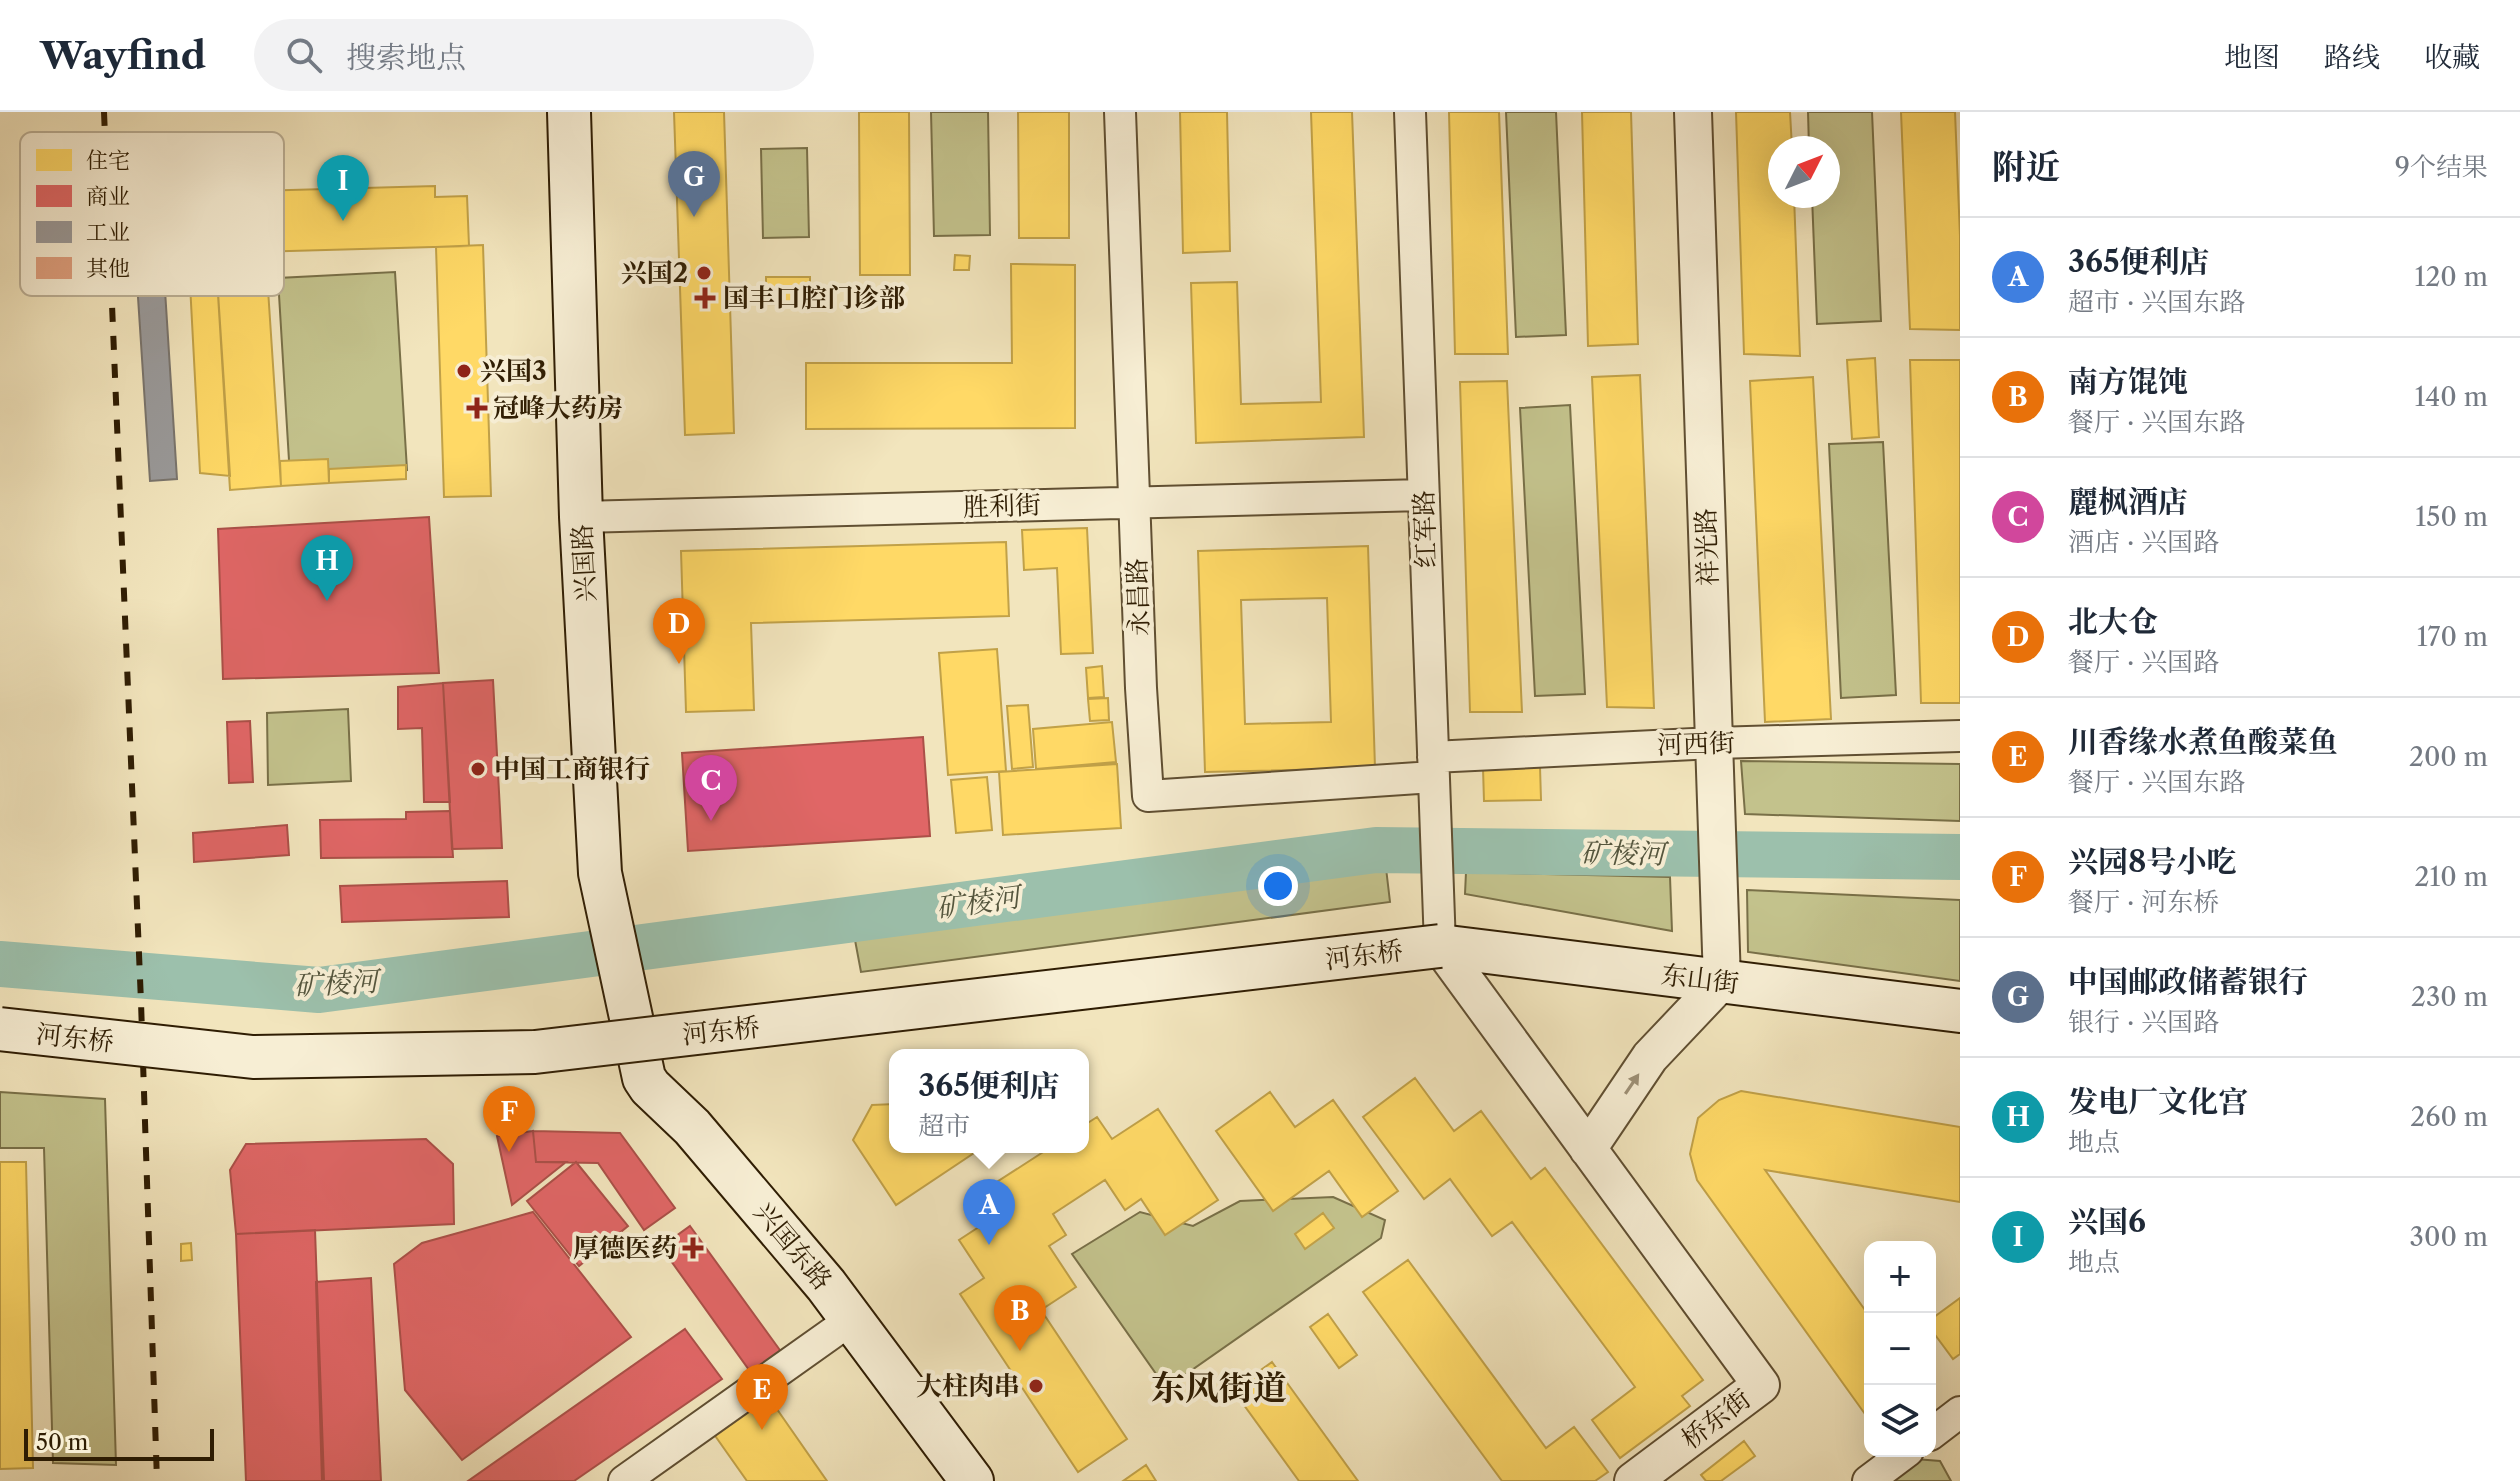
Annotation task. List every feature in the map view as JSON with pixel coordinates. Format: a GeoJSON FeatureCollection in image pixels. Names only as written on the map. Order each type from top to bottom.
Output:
{"type":"FeatureCollection","features":[{"type":"Feature","properties":{"kind":"main road","name":"兴国路"},"geometry":{"type":"LineString","coordinates":[[569,112],[581,517],[600,873],[629,1010]]}},
{"type":"Feature","properties":{"kind":"main road","name":"东山街"},"geometry":{"type":"LineString","coordinates":[[1439,935],[1722,981],[1960,1011]]}},
{"type":"Feature","properties":{"kind":"main road","name":"河东桥"},"geometry":{"type":"LineString","coordinates":[[0,1029],[253,1057],[535,1052],[1439,935]]}},
{"type":"Feature","properties":{"kind":"main road","name":"兴国东路"},"geometry":{"type":"LineString","coordinates":[[629,1010],[644,1078],[650,1087],[692,1127],[826,1285],[972,1481]]}},
{"type":"Feature","properties":{"kind":"street","name":"永昌路"},"geometry":{"type":"LineString","coordinates":[[1120,112],[1148,796],[1433,764]]}},
{"type":"Feature","properties":{"kind":"street","name":"红军路"},"geometry":{"type":"LineString","coordinates":[[1410,112],[1439,935]]}},
{"type":"Feature","properties":{"kind":"street","name":"祥光路"},"geometry":{"type":"LineString","coordinates":[[1693,112],[1722,981]]}},
{"type":"Feature","properties":{"kind":"street","name":"胜利街"},"geometry":{"type":"LineString","coordinates":[[581,517],[1423,495]]}},
{"type":"Feature","properties":{"kind":"street","name":"河西街"},"geometry":{"type":"LineString","coordinates":[[1433,764],[1714,743],[1960,736]]}},
{"type":"Feature","properties":{"kind":"street"},"geometry":{"type":"LineString","coordinates":[[1439,935],[1588,1149],[1650,1057],[1722,981]]}},
{"type":"Feature","properties":{"kind":"street","name":"桥东街"},"geometry":{"type":"LineString","coordinates":[[1588,1149],[1761,1385],[1633,1481]]}},
{"type":"Feature","properties":{"kind":"street"},"geometry":{"type":"LineString","coordinates":[[624,1481],[852,1319]]}},
{"type":"Feature","properties":{"kind":"street"},"geometry":{"type":"LineString","coordinates":[[1936,1430],[1960,1412]]}},
{"type":"Feature","properties":{"kind":"street"},"geometry":{"type":"LineString","coordinates":[[1868,1481],[1900,1457]]}},
{"type":"Feature","properties":{"kind":"shaded area"},"geometry":{"type":"Polygon","coordinates":[[[931,112],[988,112],[990,235],[934,236],[931,112]]]}},
{"type":"Feature","properties":{"kind":"shaded area"},"geometry":{"type":"Polygon","coordinates":[[[1506,112],[1556,112],[1566,335],[1516,337],[1506,112]]]}},
{"type":"Feature","properties":{"kind":"shaded area"},"geometry":{"type":"Polygon","coordinates":[[[1808,112],[1872,112],[1881,321],[1817,324],[1812,208],[1840,208],[1840,136],[1809,136],[1808,112]]]}},
{"type":"Feature","properties":{"kind":"shaded area"},"geometry":{"type":"Polygon","coordinates":[[[807,148],[809,237],[763,238],[761,149],[807,148]]]}},
{"type":"Feature","properties":{"kind":"shaded area"},"geometry":{"type":"Polygon","coordinates":[[[395,272],[407,470],[290,477],[279,296],[284,296],[284,278],[395,272]]]}},
{"type":"Feature","properties":{"kind":"shaded area"},"geometry":{"type":"Polygon","coordinates":[[[1570,405],[1585,694],[1535,696],[1520,408],[1570,405]]]}},
{"type":"Feature","properties":{"kind":"shaded area"},"geometry":{"type":"Polygon","coordinates":[[[1883,442],[1896,695],[1841,698],[1829,444],[1883,442]]]}},
{"type":"Feature","properties":{"kind":"shaded area"},"geometry":{"type":"Polygon","coordinates":[[[348,709],[351,781],[268,785],[267,713],[348,709]]]}},
{"type":"Feature","properties":{"kind":"shaded area"},"geometry":{"type":"Polygon","coordinates":[[[1741,761],[1960,764],[1960,821],[1745,814],[1741,761]]]}},
{"type":"Feature","properties":{"kind":"shaded area"},"geometry":{"type":"Polygon","coordinates":[[[1386,868],[1390,902],[861,972],[855,940],[1386,868]]]}},
{"type":"Feature","properties":{"kind":"shaded area"},"geometry":{"type":"Polygon","coordinates":[[[1466,872],[1670,877],[1672,931],[1465,894],[1466,872]]]}},
{"type":"Feature","properties":{"kind":"shaded area"},"geometry":{"type":"Polygon","coordinates":[[[1747,890],[1960,900],[1960,981],[1748,952],[1747,890]]]}},
{"type":"Feature","properties":{"kind":"shaded area"},"geometry":{"type":"Polygon","coordinates":[[[0,1092],[105,1099],[116,1465],[53,1463],[44,1148],[0,1148],[0,1092]]]}},
{"type":"Feature","properties":{"kind":"shaded area"},"geometry":{"type":"Polygon","coordinates":[[[1333,1197],[1385,1220],[1381,1238],[1166,1388],[1072,1254],[1140,1212],[1193,1226],[1240,1201],[1333,1197]]]}},
{"type":"Feature","properties":{"kind":"shaded area"},"geometry":{"type":"Polygon","coordinates":[[[1915,1459],[1940,1461],[1951,1481],[1892,1481],[1915,1459]]]}},
{"type":"Feature","properties":{"kind":"building: 住宅","name":"兴国2"},"geometry":{"type":"Polygon","coordinates":[[[674,112],[724,112],[734,433],[685,435],[674,112]]]}},
{"type":"Feature","properties":{"kind":"building: 住宅"},"geometry":{"type":"Polygon","coordinates":[[[859,112],[909,112],[910,275],[860,275],[859,112]]]}},
{"type":"Feature","properties":{"kind":"building: 住宅"},"geometry":{"type":"Polygon","coordinates":[[[1018,112],[1069,112],[1069,238],[1019,238],[1018,112]]]}},
{"type":"Feature","properties":{"kind":"building: 住宅"},"geometry":{"type":"Polygon","coordinates":[[[1180,112],[1227,112],[1230,251],[1183,253],[1180,112]]]}},
{"type":"Feature","properties":{"kind":"building: 住宅"},"geometry":{"type":"Polygon","coordinates":[[[1311,112],[1352,112],[1364,437],[1196,443],[1191,283],[1237,282],[1241,404],[1321,402],[1311,112]]]}},
{"type":"Feature","properties":{"kind":"building: 住宅"},"geometry":{"type":"Polygon","coordinates":[[[1449,112],[1499,112],[1508,354],[1455,354],[1449,112]]]}},
{"type":"Feature","properties":{"kind":"building: 住宅"},"geometry":{"type":"Polygon","coordinates":[[[1582,112],[1631,112],[1638,344],[1588,346],[1582,112]]]}},
{"type":"Feature","properties":{"kind":"building: 住宅"},"geometry":{"type":"Polygon","coordinates":[[[1736,112],[1790,112],[1791,136],[1768,136],[1768,208],[1794,208],[1800,356],[1744,354],[1736,112]]]}},
{"type":"Feature","properties":{"kind":"building: 住宅"},"geometry":{"type":"Polygon","coordinates":[[[1901,112],[1955,112],[1960,330],[1910,329],[1901,112]]]}},
{"type":"Feature","properties":{"kind":"building: 住宅"},"geometry":{"type":"Polygon","coordinates":[[[435,186],[435,197],[467,196],[469,246],[284,251],[284,190],[435,186]]]}},
{"type":"Feature","properties":{"kind":"building: 住宅","name":"兴国3"},"geometry":{"type":"Polygon","coordinates":[[[483,245],[491,496],[444,497],[436,247],[483,245]]]}},
{"type":"Feature","properties":{"kind":"building: 住宅"},"geometry":{"type":"Polygon","coordinates":[[[955,255],[970,256],[969,270],[954,270],[955,255]]]}},
{"type":"Feature","properties":{"kind":"building: 住宅"},"geometry":{"type":"Polygon","coordinates":[[[1011,264],[1075,265],[1075,428],[806,429],[806,363],[1012,363],[1011,264]]]}},
{"type":"Feature","properties":{"kind":"building: 住宅"},"geometry":{"type":"Polygon","coordinates":[[[766,277],[810,277],[810,304],[766,305],[766,277]]]}},
{"type":"Feature","properties":{"kind":"building: 住宅"},"geometry":{"type":"Polygon","coordinates":[[[191,296],[218,296],[230,476],[200,473],[191,296]]]}},
{"type":"Feature","properties":{"kind":"building: 住宅"},"geometry":{"type":"Polygon","coordinates":[[[218,296],[268,296],[281,486],[230,490],[218,296]]]}},
{"type":"Feature","properties":{"kind":"building: 住宅"},"geometry":{"type":"Polygon","coordinates":[[[1875,358],[1879,437],[1852,439],[1847,360],[1875,358]]]}},
{"type":"Feature","properties":{"kind":"building: 住宅"},"geometry":{"type":"Polygon","coordinates":[[[1910,360],[1960,360],[1960,703],[1921,703],[1910,360]]]}},
{"type":"Feature","properties":{"kind":"building: 住宅"},"geometry":{"type":"Polygon","coordinates":[[[1640,375],[1654,708],[1607,707],[1592,377],[1640,375]]]}},
{"type":"Feature","properties":{"kind":"building: 住宅"},"geometry":{"type":"Polygon","coordinates":[[[1813,377],[1831,719],[1765,722],[1750,381],[1813,377]]]}},
{"type":"Feature","properties":{"kind":"building: 住宅"},"geometry":{"type":"Polygon","coordinates":[[[1507,381],[1522,712],[1470,712],[1460,382],[1507,381]]]}},
{"type":"Feature","properties":{"kind":"building: 住宅"},"geometry":{"type":"Polygon","coordinates":[[[328,459],[329,483],[281,486],[280,461],[328,459]]]}},
{"type":"Feature","properties":{"kind":"building: 住宅"},"geometry":{"type":"Polygon","coordinates":[[[406,465],[406,479],[329,483],[329,469],[406,465]]]}},
{"type":"Feature","properties":{"kind":"building: 住宅"},"geometry":{"type":"Polygon","coordinates":[[[1087,528],[1093,653],[1061,654],[1057,568],[1024,570],[1022,530],[1087,528]]]}},
{"type":"Feature","properties":{"kind":"building: 住宅"},"geometry":{"type":"Polygon","coordinates":[[[1006,542],[1009,616],[751,623],[754,710],[686,712],[681,551],[1006,542]]]}},
{"type":"Feature","properties":{"kind":"building: 住宅"},"geometry":{"type":"Polygon","coordinates":[[[1368,546],[1375,768],[1205,772],[1198,551],[1368,546]],[[1327,598],[1241,600],[1245,724],[1331,722],[1327,598]]]}},
{"type":"Feature","properties":{"kind":"building: 住宅"},"geometry":{"type":"Polygon","coordinates":[[[997,649],[1006,771],[948,775],[939,653],[997,649]]]}},
{"type":"Feature","properties":{"kind":"building: 住宅"},"geometry":{"type":"Polygon","coordinates":[[[1102,666],[1104,697],[1088,698],[1086,668],[1102,666]]]}},
{"type":"Feature","properties":{"kind":"building: 住宅"},"geometry":{"type":"Polygon","coordinates":[[[1108,698],[1109,720],[1090,721],[1088,699],[1108,698]]]}},
{"type":"Feature","properties":{"kind":"building: 住宅"},"geometry":{"type":"Polygon","coordinates":[[[1028,705],[1033,767],[1012,769],[1007,706],[1028,705]]]}},
{"type":"Feature","properties":{"kind":"building: 住宅"},"geometry":{"type":"Polygon","coordinates":[[[1112,722],[1116,762],[1036,769],[1033,729],[1112,722]]]}},
{"type":"Feature","properties":{"kind":"building: 住宅"},"geometry":{"type":"Polygon","coordinates":[[[1117,764],[1121,828],[1003,835],[999,772],[1117,764]]]}},
{"type":"Feature","properties":{"kind":"building: 住宅"},"geometry":{"type":"Polygon","coordinates":[[[1540,767],[1541,800],[1484,801],[1483,768],[1540,767]]]}},
{"type":"Feature","properties":{"kind":"building: 住宅"},"geometry":{"type":"Polygon","coordinates":[[[987,777],[992,830],[956,833],[951,780],[987,777]]]}},
{"type":"Feature","properties":{"kind":"building: 住宅"},"geometry":{"type":"Polygon","coordinates":[[[1415,1078],[1454,1131],[1481,1111],[1531,1179],[1545,1168],[1703,1380],[1682,1396],[1690,1406],[1620,1458],[1592,1420],[1635,1387],[1512,1222],[1492,1236],[1450,1179],[1424,1199],[1363,1117],[1415,1078]]]}},
{"type":"Feature","properties":{"kind":"building: 住宅"},"geometry":{"type":"Polygon","coordinates":[[[1741,1091],[1960,1127],[1960,1202],[1765,1170],[1864,1309],[1864,1413],[1697,1180],[1690,1154],[1698,1118],[1719,1100],[1741,1091]]]}},
{"type":"Feature","properties":{"kind":"building: 住宅"},"geometry":{"type":"Polygon","coordinates":[[[1270,1092],[1295,1127],[1333,1100],[1398,1191],[1362,1217],[1329,1171],[1273,1211],[1216,1131],[1270,1092]]]}},
{"type":"Feature","properties":{"kind":"building: 住宅"},"geometry":{"type":"Polygon","coordinates":[[[889,1104],[889,1153],[974,1153],[896,1205],[853,1140],[872,1105],[889,1104]]]}},
{"type":"Feature","properties":{"kind":"building: 住宅"},"geometry":{"type":"Polygon","coordinates":[[[1158,1109],[1218,1200],[1165,1235],[1141,1199],[1125,1210],[1105,1180],[1053,1214],[1066,1235],[1049,1246],[1076,1287],[1041,1310],[1127,1439],[1078,1472],[960,1294],[984,1278],[959,1240],[994,1217],[989,1187],[1042,1153],[1089,1153],[1089,1122],[1097,1117],[1112,1139],[1158,1109]]]}},
{"type":"Feature","properties":{"kind":"building: 住宅"},"geometry":{"type":"Polygon","coordinates":[[[0,1162],[26,1162],[33,1468],[0,1469],[0,1162]]]}},
{"type":"Feature","properties":{"kind":"building: 住宅"},"geometry":{"type":"Polygon","coordinates":[[[1323,1213],[1334,1228],[1305,1249],[1295,1234],[1323,1213]]]}},
{"type":"Feature","properties":{"kind":"building: 住宅"},"geometry":{"type":"Polygon","coordinates":[[[191,1243],[192,1260],[181,1261],[181,1244],[191,1243]]]}},
{"type":"Feature","properties":{"kind":"building: 住宅"},"geometry":{"type":"Polygon","coordinates":[[[1408,1260],[1546,1448],[1574,1427],[1608,1472],[1595,1481],[1502,1481],[1363,1292],[1408,1260]]]}},
{"type":"Feature","properties":{"kind":"building: 住宅"},"geometry":{"type":"Polygon","coordinates":[[[1960,1298],[1960,1354],[1953,1359],[1936,1336],[1936,1316],[1960,1298]]]}},
{"type":"Feature","properties":{"kind":"building: 住宅"},"geometry":{"type":"Polygon","coordinates":[[[1328,1314],[1357,1355],[1339,1368],[1310,1327],[1328,1314]]]}},
{"type":"Feature","properties":{"kind":"building: 住宅"},"geometry":{"type":"Polygon","coordinates":[[[1272,1362],[1358,1481],[1299,1481],[1233,1390],[1272,1362]]]}},
{"type":"Feature","properties":{"kind":"building: 住宅"},"geometry":{"type":"Polygon","coordinates":[[[765,1392],[827,1481],[747,1481],[711,1430],[765,1392]]]}},
{"type":"Feature","properties":{"kind":"building: 住宅"},"geometry":{"type":"Polygon","coordinates":[[[1744,1441],[1755,1456],[1721,1481],[1706,1481],[1701,1475],[1744,1441]]]}},
{"type":"Feature","properties":{"kind":"building: 住宅"},"geometry":{"type":"Polygon","coordinates":[[[1146,1465],[1156,1481],[1123,1481],[1146,1465]]]}},
{"type":"Feature","properties":{"kind":"building: 商业"},"geometry":{"type":"Polygon","coordinates":[[[429,517],[439,673],[223,679],[218,529],[429,517]]]}},
{"type":"Feature","properties":{"kind":"building: 商业"},"geometry":{"type":"Polygon","coordinates":[[[493,680],[502,848],[452,849],[443,683],[493,680]]]}},
{"type":"Feature","properties":{"kind":"building: 商业"},"geometry":{"type":"Polygon","coordinates":[[[443,683],[450,802],[424,802],[422,728],[398,729],[398,687],[443,683]]]}},
{"type":"Feature","properties":{"kind":"building: 商业"},"geometry":{"type":"Polygon","coordinates":[[[250,721],[253,782],[229,783],[227,722],[250,721]]]}},
{"type":"Feature","properties":{"kind":"building: 商业"},"geometry":{"type":"Polygon","coordinates":[[[923,737],[930,836],[688,851],[682,753],[923,737]]]}},
{"type":"Feature","properties":{"kind":"building: 商业"},"geometry":{"type":"Polygon","coordinates":[[[450,811],[453,857],[321,858],[320,820],[406,819],[406,812],[450,811]]]}},
{"type":"Feature","properties":{"kind":"building: 商业"},"geometry":{"type":"Polygon","coordinates":[[[287,825],[289,855],[194,862],[193,833],[287,825]]]}},
{"type":"Feature","properties":{"kind":"building: 商业"},"geometry":{"type":"Polygon","coordinates":[[[507,881],[509,917],[342,922],[340,886],[507,881]]]}},
{"type":"Feature","properties":{"kind":"building: 商业"},"geometry":{"type":"Polygon","coordinates":[[[533,1131],[620,1133],[675,1208],[644,1230],[598,1163],[536,1162],[533,1131]]]}},
{"type":"Feature","properties":{"kind":"building: 商业"},"geometry":{"type":"Polygon","coordinates":[[[533,1131],[536,1162],[566,1162],[512,1205],[497,1136],[533,1131]]]}},
{"type":"Feature","properties":{"kind":"building: 商业"},"geometry":{"type":"Polygon","coordinates":[[[426,1139],[453,1164],[454,1224],[236,1234],[230,1170],[246,1144],[426,1139]]]}},
{"type":"Feature","properties":{"kind":"building: 商业"},"geometry":{"type":"Polygon","coordinates":[[[576,1162],[628,1226],[579,1266],[527,1201],[576,1162]]]}},
{"type":"Feature","properties":{"kind":"building: 商业"},"geometry":{"type":"Polygon","coordinates":[[[533,1212],[631,1337],[462,1460],[405,1390],[394,1264],[422,1243],[533,1212]]]}},
{"type":"Feature","properties":{"kind":"building: 商业"},"geometry":{"type":"Polygon","coordinates":[[[690,1226],[782,1353],[752,1374],[661,1247],[690,1226]]]}},
{"type":"Feature","properties":{"kind":"building: 商业"},"geometry":{"type":"Polygon","coordinates":[[[315,1230],[324,1481],[246,1481],[236,1234],[315,1230]]]}},
{"type":"Feature","properties":{"kind":"building: 商业"},"geometry":{"type":"Polygon","coordinates":[[[371,1278],[381,1481],[322,1481],[316,1282],[371,1278]]]}},
{"type":"Feature","properties":{"kind":"building: 商业"},"geometry":{"type":"Polygon","coordinates":[[[685,1329],[722,1379],[574,1481],[468,1481],[685,1329]]]}},
{"type":"Feature","properties":{"kind":"building: 工业"},"geometry":{"type":"Polygon","coordinates":[[[138,296],[165,296],[177,479],[150,481],[138,296]]]}},
{"type":"Feature","properties":{"kind":"waterway","name":"矿棱河"},"geometry":{"type":"LineString","coordinates":[[0,964],[319,990],[1376,850],[1960,857]]}},
{"type":"Feature","properties":{"kind":"railway"},"geometry":{"type":"LineString","coordinates":[[104,112],[105,132]]}},
{"type":"Feature","properties":{"kind":"railway"},"geometry":{"type":"LineString","coordinates":[[112,296],[157,1481]]}},
{"type":"Feature","properties":{"kind":"place","name":"中国邮政储蓄银行"},"geometry":{"type":"Point","coordinates":[694,217]}},
{"type":"Feature","properties":{"kind":"place","name":"兴国6"},"geometry":{"type":"Point","coordinates":[343,221]}},
{"type":"Feature","properties":{"kind":"place","name":"兴国2"},"geometry":{"type":"Point","coordinates":[704,273]}},
{"type":"Feature","properties":{"kind":"place","name":"国丰口腔门诊部"},"geometry":{"type":"Point","coordinates":[705,298]}},
{"type":"Feature","properties":{"kind":"place","name":"兴国3"},"geometry":{"type":"Point","coordinates":[464,371]}},
{"type":"Feature","properties":{"kind":"place","name":"冠峰大药房"},"geometry":{"type":"Point","coordinates":[477,408]}},
{"type":"Feature","properties":{"kind":"place","name":"发电厂文化宫"},"geometry":{"type":"Point","coordinates":[327,601]}},
{"type":"Feature","properties":{"kind":"place","name":"北大仓"},"geometry":{"type":"Point","coordinates":[679,664]}},
{"type":"Feature","properties":{"kind":"place","name":"中国工商银行"},"geometry":{"type":"Point","coordinates":[478,769]}},
{"type":"Feature","properties":{"kind":"place","name":"麗枫酒店"},"geometry":{"type":"Point","coordinates":[711,821]}},
{"type":"Feature","properties":{"kind":"place","name":"兴园8号小吃"},"geometry":{"type":"Point","coordinates":[509,1152]}},
{"type":"Feature","properties":{"kind":"place","name":"365便利店"},"geometry":{"type":"Point","coordinates":[989,1245]}},
{"type":"Feature","properties":{"kind":"place","name":"厚德医药"},"geometry":{"type":"Point","coordinates":[693,1248]}},
{"type":"Feature","properties":{"kind":"place","name":"南方馄饨"},"geometry":{"type":"Point","coordinates":[1020,1351]}},
{"type":"Feature","properties":{"kind":"place","name":"大柱肉串"},"geometry":{"type":"Point","coordinates":[1036,1386]}},
{"type":"Feature","properties":{"kind":"place","name":"川香缘水煮鱼酸菜鱼"},"geometry":{"type":"Point","coordinates":[762,1430]}},
{"type":"Feature","properties":{"kind":"district","name":"东风街道"},"geometry":{"type":"Point","coordinates":[1219,1388]}}]}
